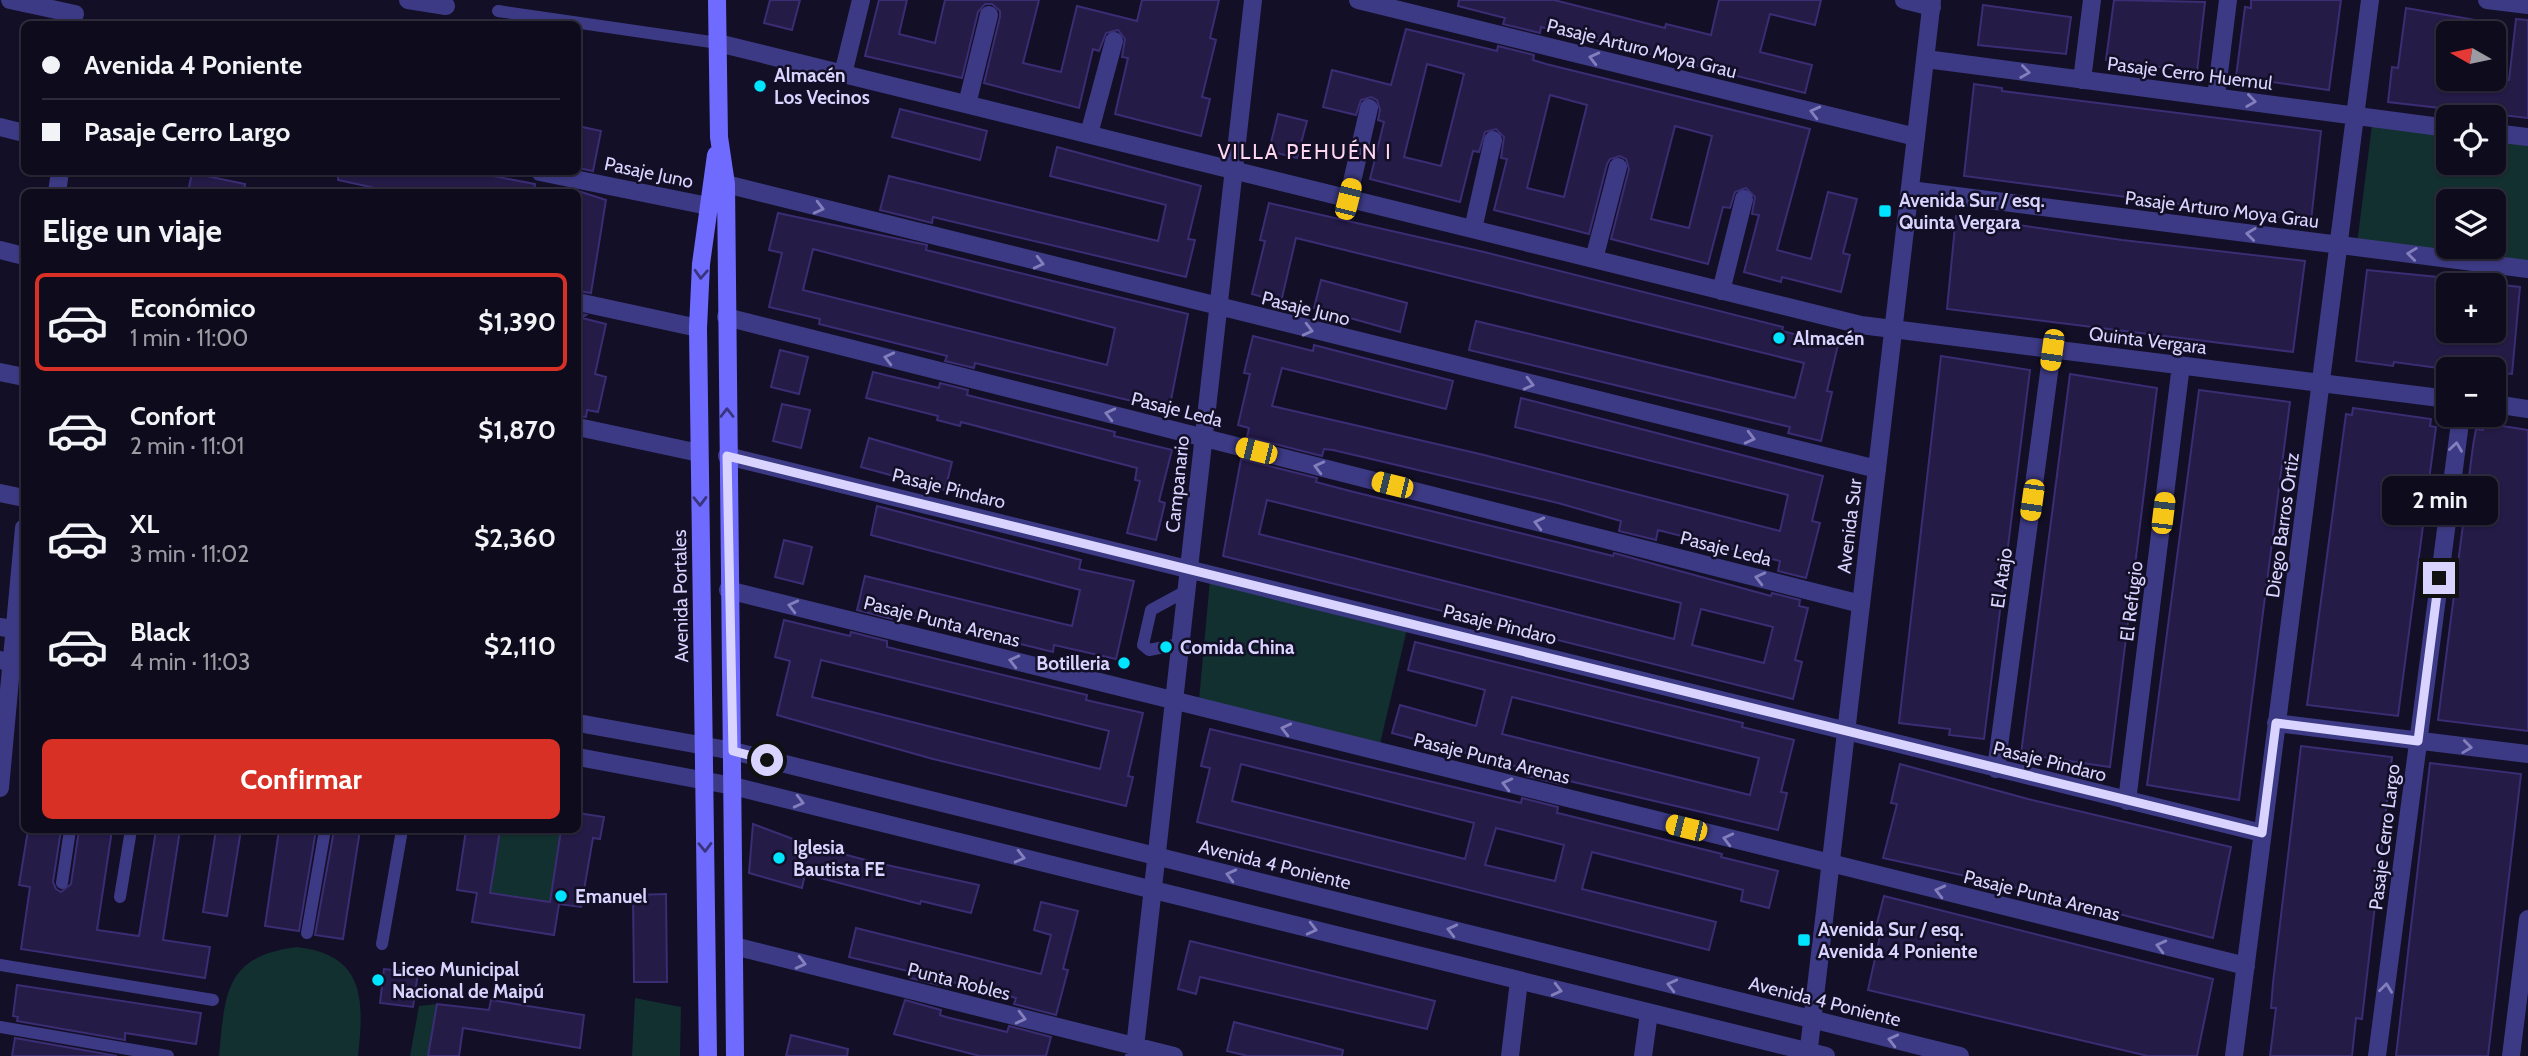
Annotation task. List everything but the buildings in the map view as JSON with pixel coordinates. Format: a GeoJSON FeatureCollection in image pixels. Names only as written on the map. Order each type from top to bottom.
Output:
{"type":"FeatureCollection","features":[{"type":"Feature","properties":{"kind":"main road","name":"Avenida Portales"},"geometry":{"type":"LineString","coordinates":[[717,0],[719,137],[726,184],[728,590],[733,751],[735,1056]]}},
{"type":"Feature","properties":{"kind":"main road","name":"Avenida Portales"},"geometry":{"type":"LineString","coordinates":[[708,1056],[698,328],[701,264],[719,137]]}},
{"type":"Feature","properties":{"kind":"street"},"geometry":{"type":"LineString","coordinates":[[10,0],[75,13]]}},
{"type":"Feature","properties":{"kind":"street"},"geometry":{"type":"LineString","coordinates":[[408,0],[446,6]]}},
{"type":"Feature","properties":{"kind":"street"},"geometry":{"type":"LineString","coordinates":[[844,74],[861,0]]}},
{"type":"Feature","properties":{"kind":"street","name":"Campanario"},"geometry":{"type":"LineString","coordinates":[[1134,1051],[1253,0]]}},
{"type":"Feature","properties":{"kind":"street","name":"Pasaje Arturo Moya Grau"},"geometry":{"type":"LineString","coordinates":[[1359,0],[1916,137]]}},
{"type":"Feature","properties":{"kind":"street"},"geometry":{"type":"LineString","coordinates":[[1904,0],[1932,3]]}},
{"type":"Feature","properties":{"kind":"street"},"geometry":{"type":"LineString","coordinates":[[2082,80],[2092,0]]}},
{"type":"Feature","properties":{"kind":"street"},"geometry":{"type":"LineString","coordinates":[[2217,97],[2228,0]]}},
{"type":"Feature","properties":{"kind":"street","name":"Diego Barros Ortiz"},"geometry":{"type":"LineString","coordinates":[[2234,1056],[2370,0]]}},
{"type":"Feature","properties":{"kind":"street"},"geometry":{"type":"LineString","coordinates":[[2487,0],[2528,5]]}},
{"type":"Feature","properties":{"kind":"street","name":"Avenida Sur"},"geometry":{"type":"LineString","coordinates":[[1814,1055],[1812,1020],[1932,3]]}},
{"type":"Feature","properties":{"kind":"street"},"geometry":{"type":"LineString","coordinates":[[967,104],[989,15]]}},
{"type":"Feature","properties":{"kind":"street"},"geometry":{"type":"LineString","coordinates":[[1089,134],[1114,41]]}},
{"type":"Feature","properties":{"kind":"street","name":"Quinta Vergara"},"geometry":{"type":"LineString","coordinates":[[718,43],[1861,326],[2436,396]]}},
{"type":"Feature","properties":{"kind":"street","name":"Pasaje Cerro Huemul"},"geometry":{"type":"LineString","coordinates":[[1926,59],[2436,126]]}},
{"type":"Feature","properties":{"kind":"street"},"geometry":{"type":"LineString","coordinates":[[1348,199],[1369,108]]}},
{"type":"Feature","properties":{"kind":"street"},"geometry":{"type":"LineString","coordinates":[[0,127],[21,132]]}},
{"type":"Feature","properties":{"kind":"street"},"geometry":{"type":"LineString","coordinates":[[2506,134],[2528,137]]}},
{"type":"Feature","properties":{"kind":"street"},"geometry":{"type":"LineString","coordinates":[[1472,229],[1493,139]]}},
{"type":"Feature","properties":{"kind":"street"},"geometry":{"type":"LineString","coordinates":[[1594,259],[1618,167]]}},
{"type":"Feature","properties":{"kind":"street","name":"Pasaje Juno"},"geometry":{"type":"LineString","coordinates":[[555,175],[708,206]]}},
{"type":"Feature","properties":{"kind":"street","name":"Pasaje Juno"},"geometry":{"type":"LineString","coordinates":[[726,184],[1218,308],[1877,469]]}},
{"type":"Feature","properties":{"kind":"street","name":"Pasaje Arturo Moya Grau"},"geometry":{"type":"LineString","coordinates":[[1910,190],[2528,269]]}},
{"type":"Feature","properties":{"kind":"street"},"geometry":{"type":"LineString","coordinates":[[1721,291],[1744,199]]}},
{"type":"Feature","properties":{"kind":"street"},"geometry":{"type":"LineString","coordinates":[[0,250],[21,255]]}},
{"type":"Feature","properties":{"kind":"street"},"geometry":{"type":"LineString","coordinates":[[581,303],[698,328]]}},
{"type":"Feature","properties":{"kind":"street","name":"Pasaje Leda"},"geometry":{"type":"LineString","coordinates":[[726,317],[1861,604]]}},
{"type":"Feature","properties":{"kind":"street","name":"El Atajo"},"geometry":{"type":"LineString","coordinates":[[1996,769],[2052,350]]}},
{"type":"Feature","properties":{"kind":"street","name":"El Refugio"},"geometry":{"type":"LineString","coordinates":[[2127,801],[2182,365]]}},
{"type":"Feature","properties":{"kind":"street"},"geometry":{"type":"LineString","coordinates":[[0,372],[21,376]]}},
{"type":"Feature","properties":{"kind":"street"},"geometry":{"type":"LineString","coordinates":[[2506,406],[2528,409]]}},
{"type":"Feature","properties":{"kind":"street","name":"Pasaje Cerro Largo"},"geometry":{"type":"LineString","coordinates":[[2377,1056],[2459,427]]}},
{"type":"Feature","properties":{"kind":"street"},"geometry":{"type":"LineString","coordinates":[[581,428],[699,453]]}},
{"type":"Feature","properties":{"kind":"street","name":"Pasaje Pindaro"},"geometry":{"type":"LineString","coordinates":[[727,456],[1189,567],[1846,733],[2262,833]]}},
{"type":"Feature","properties":{"kind":"street"},"geometry":{"type":"LineString","coordinates":[[0,493],[21,497]]}},
{"type":"Feature","properties":{"kind":"street"},"geometry":{"type":"LineString","coordinates":[[0,788],[21,556]]}},
{"type":"Feature","properties":{"kind":"street","name":"Pasaje Punta Arenas"},"geometry":{"type":"LineString","coordinates":[[728,590],[2245,966]]}},
{"type":"Feature","properties":{"kind":"street"},"geometry":{"type":"LineString","coordinates":[[2276,723],[2528,754]]}},
{"type":"Feature","properties":{"kind":"street","name":"Avenida 4 Poniente"},"geometry":{"type":"LineString","coordinates":[[581,724],[733,751],[1960,1056]]}},
{"type":"Feature","properties":{"kind":"street"},"geometry":{"type":"LineString","coordinates":[[581,758],[704,779],[1814,1055]]}},
{"type":"Feature","properties":{"kind":"street"},"geometry":{"type":"LineString","coordinates":[[2511,1056],[2528,919]]}},
{"type":"Feature","properties":{"kind":"street","name":"Punta Robles"},"geometry":{"type":"LineString","coordinates":[[734,946],[1134,1051],[1174,1056]]}},
{"type":"Feature","properties":{"kind":"street"},"geometry":{"type":"LineString","coordinates":[[1510,1056],[1519,981]]}},
{"type":"Feature","properties":{"kind":"street"},"geometry":{"type":"LineString","coordinates":[[1643,1056],[1649,1013]]}},
{"type":"Feature","properties":{"kind":"lane"},"geometry":{"type":"LineString","coordinates":[[498,11],[567,21]]}},
{"type":"Feature","properties":{"kind":"lane"},"geometry":{"type":"LineString","coordinates":[[581,23],[718,43]]}},
{"type":"Feature","properties":{"kind":"lane"},"geometry":{"type":"LineString","coordinates":[[1180,644],[1149,650],[1143,645],[1151,610],[1186,591]]}},
{"type":"Feature","properties":{"kind":"lane"},"geometry":{"type":"LineString","coordinates":[[62,883],[70,833]]}},
{"type":"Feature","properties":{"kind":"lane"},"geometry":{"type":"LineString","coordinates":[[120,897],[131,833]]}},
{"type":"Feature","properties":{"kind":"lane"},"geometry":{"type":"LineString","coordinates":[[307,933],[324,833]]}},
{"type":"Feature","properties":{"kind":"lane"},"geometry":{"type":"LineString","coordinates":[[382,944],[401,833]]}},
{"type":"Feature","properties":{"kind":"lane"},"geometry":{"type":"LineString","coordinates":[[0,965],[213,1000]]}},
{"type":"Feature","properties":{"kind":"lane"},"geometry":{"type":"LineString","coordinates":[[0,1027],[168,1056]]}},
{"type":"Feature","properties":{"kind":"green space"},"geometry":{"type":"Polygon","coordinates":[[[2372,125],[2436,133],[2436,175],[2506,175],[2506,142],[2528,145],[2528,265],[2479,259],[2506,259],[2506,189],[2436,189],[2436,254],[2357,244],[2372,125]]]}},
{"type":"Feature","properties":{"kind":"green space"},"geometry":{"type":"Polygon","coordinates":[[[1210,580],[1407,629],[1380,744],[1199,700],[1210,580]]]}},
{"type":"Feature","properties":{"kind":"green space"},"geometry":{"type":"Polygon","coordinates":[[[500,833],[561,833],[550,902],[490,893],[500,833]]]}},
{"type":"Feature","properties":{"kind":"green space"},"geometry":{"type":"Polygon","coordinates":[[[297,947],[320,952],[336,960],[348,971],[356,984],[361,1017],[358,1056],[219,1056],[227,996],[233,981],[242,969],[255,959],[297,947]]]}},
{"type":"Feature","properties":{"kind":"green space"},"geometry":{"type":"Polygon","coordinates":[[[635,998],[681,1007],[680,1056],[632,1056],[635,998]]]}},
{"type":"Feature","properties":{"kind":"green space"},"geometry":{"type":"Polygon","coordinates":[[[437,1004],[428,1056],[410,1056],[419,1006],[437,1004]]]}},
{"type":"Feature","properties":{"kind":"place","name":"Almacén Los Vecinos"},"geometry":{"type":"Point","coordinates":[760,86]}},
{"type":"Feature","properties":{"kind":"place","name":"Avenida Sur / esq. Quinta Vergara"},"geometry":{"type":"Point","coordinates":[1885,211]}},
{"type":"Feature","properties":{"kind":"place","name":"Almacén"},"geometry":{"type":"Point","coordinates":[1779,338]}},
{"type":"Feature","properties":{"kind":"place","name":"Comida China"},"geometry":{"type":"Point","coordinates":[1166,647]}},
{"type":"Feature","properties":{"kind":"place","name":"Botilleria"},"geometry":{"type":"Point","coordinates":[1124,663]}},
{"type":"Feature","properties":{"kind":"place","name":"Iglesia Bautista FE"},"geometry":{"type":"Point","coordinates":[779,858]}},
{"type":"Feature","properties":{"kind":"place","name":"Emanuel"},"geometry":{"type":"Point","coordinates":[561,896]}},
{"type":"Feature","properties":{"kind":"place","name":"Avenida Sur / esq. Avenida 4 Poniente"},"geometry":{"type":"Point","coordinates":[1804,940]}},
{"type":"Feature","properties":{"kind":"place","name":"Liceo Municipal Nacional de Maipú"},"geometry":{"type":"Point","coordinates":[378,980]}},
{"type":"Feature","properties":{"kind":"district","name":"VILLA PEHUÉN I"},"geometry":{"type":"Point","coordinates":[1305,152]}},
{"type":"Feature","properties":{"kind":"route"},"geometry":{"type":"LineString","coordinates":[[767,760],[733,751],[727,456],[1189,567],[1846,733],[2262,833],[2276,723],[2418,741],[2439,578]]}}]}
